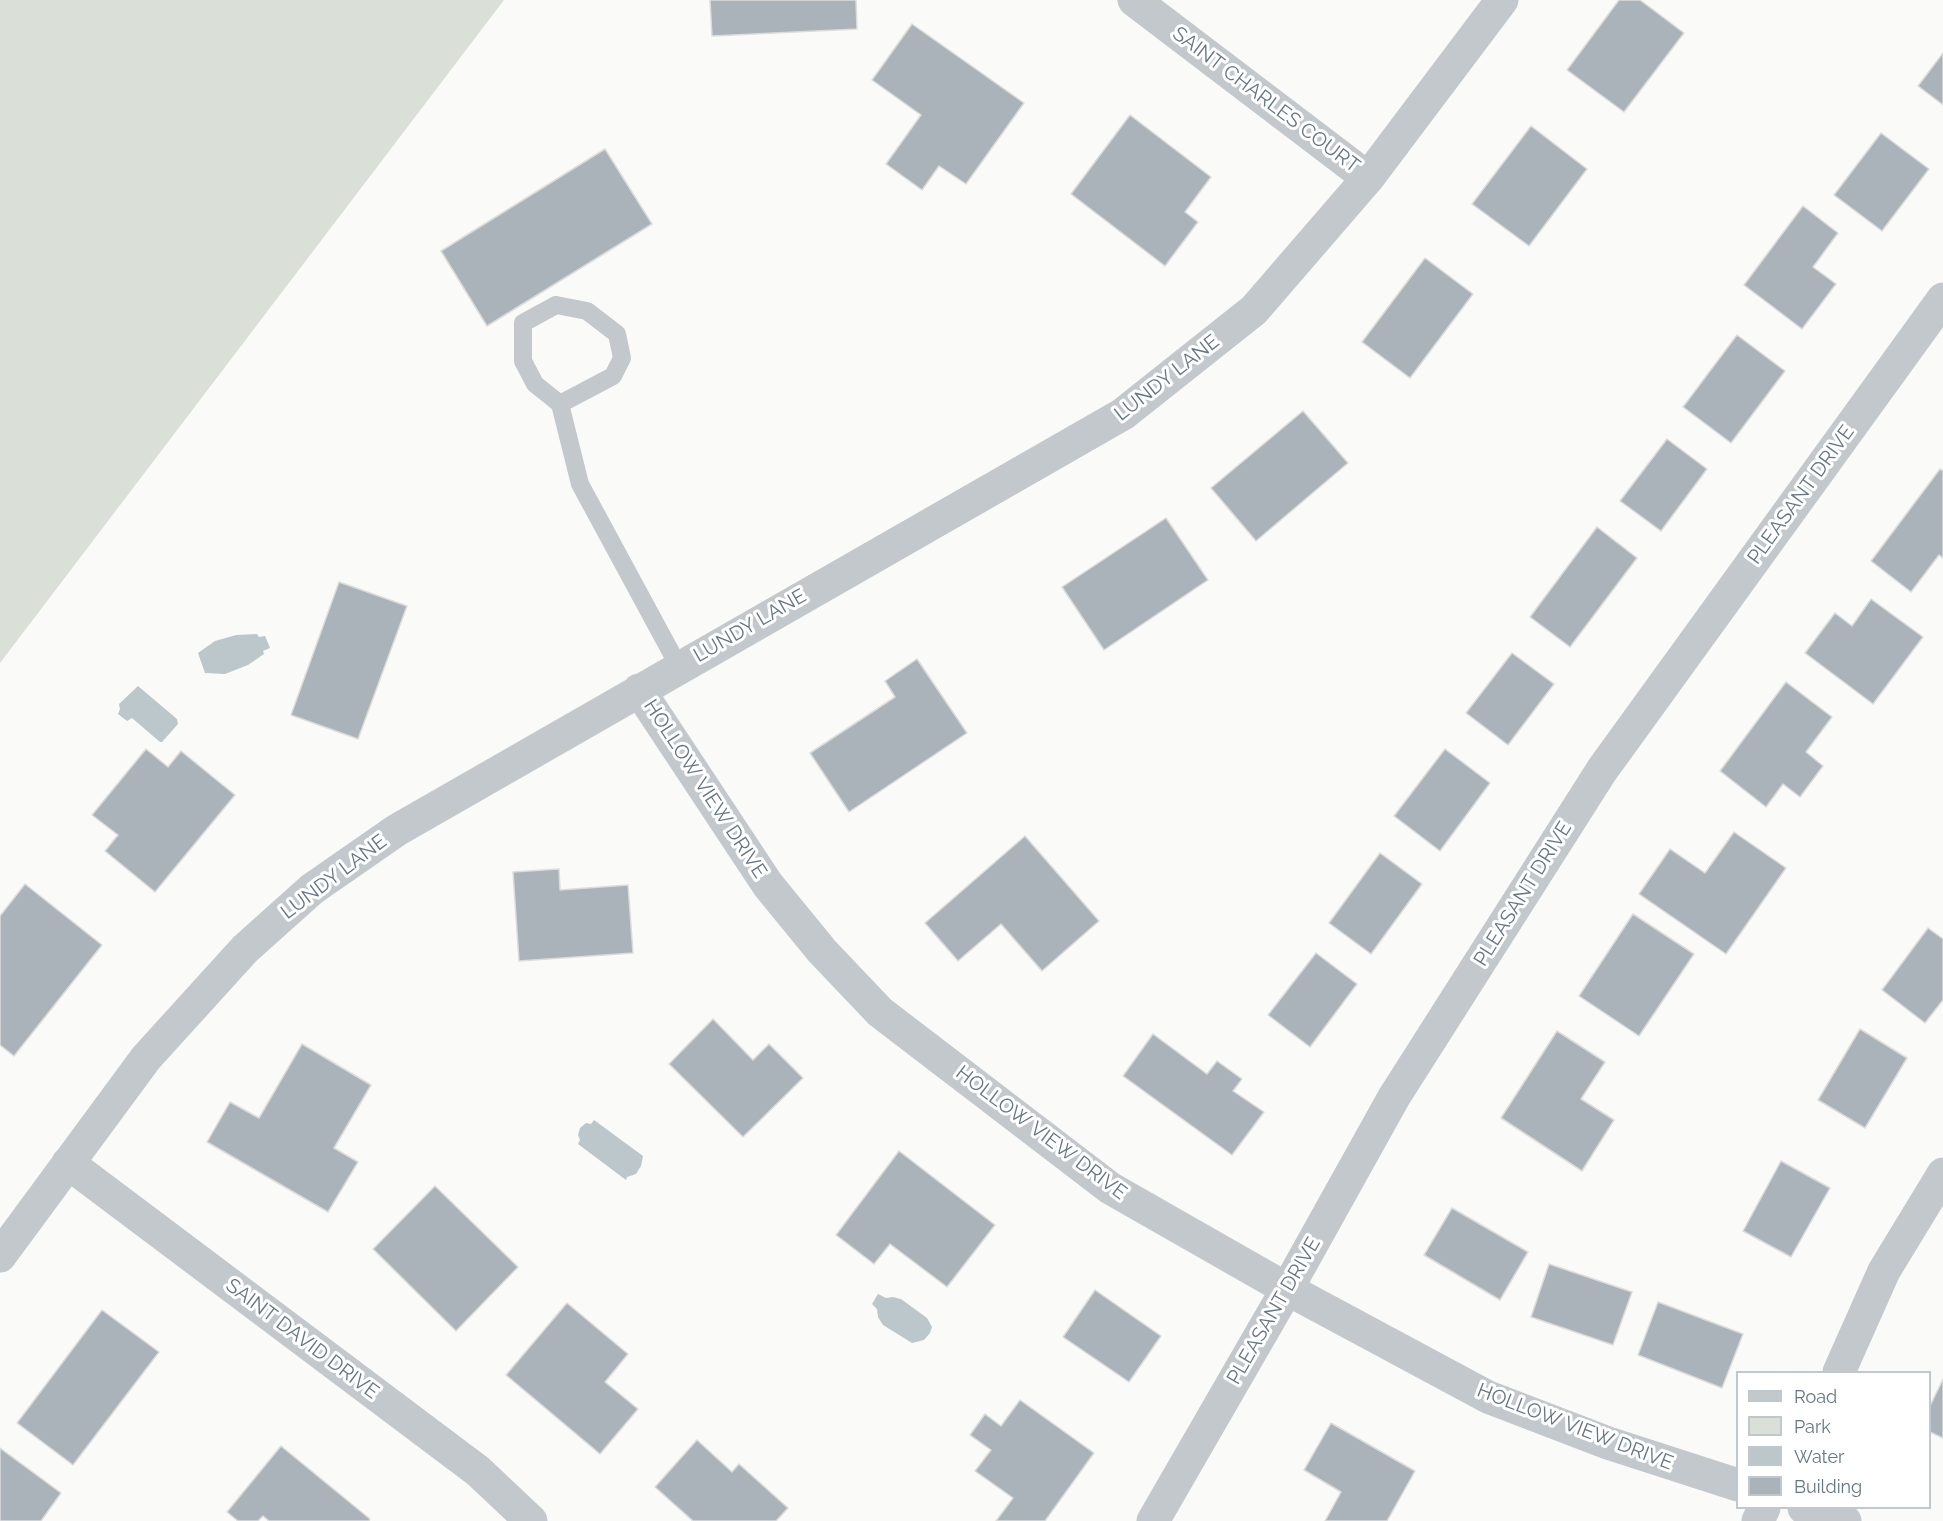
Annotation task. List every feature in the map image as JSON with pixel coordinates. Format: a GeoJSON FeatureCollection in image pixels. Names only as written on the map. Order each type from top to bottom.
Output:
{"type":"FeatureCollection","features":[{"type":"Feature","properties":{"kind":"street","name":"SAINT CHARLES COURT"},"geometry":{"type":"LineString","coordinates":[[1134,0],[1368,178]]}},
{"type":"Feature","properties":{"kind":"street","name":"LUNDY LANE"},"geometry":{"type":"LineString","coordinates":[[0,1256],[146,1058],[244,949],[312,889],[397,830],[1123,414],[1254,310],[1368,178],[1502,0]]}},
{"type":"Feature","properties":{"kind":"street","name":"PLEASANT DRIVE"},"geometry":{"type":"LineString","coordinates":[[1153,1521],[1287,1289],[1394,1097],[1602,770],[1943,299]]}},
{"type":"Feature","properties":{"kind":"street","name":"HOLLOW VIEW DRIVE"},"geometry":{"type":"LineString","coordinates":[[639,690],[768,885],[822,951],[880,1012],[1110,1188],[1287,1289],[1488,1397],[1608,1443],[1736,1485]]}},
{"type":"Feature","properties":{"kind":"street","name":"SAINT DAVID DRIVE"},"geometry":{"type":"LineString","coordinates":[[68,1163],[478,1471],[531,1521]]}},
{"type":"Feature","properties":{"kind":"street"},"geometry":{"type":"LineString","coordinates":[[1839,1371],[1884,1271],[1943,1174]]}},
{"type":"Feature","properties":{"kind":"street"},"geometry":{"type":"LineString","coordinates":[[1807,1509],[1845,1521]]}},
{"type":"Feature","properties":{"kind":"lane"},"geometry":{"type":"LineString","coordinates":[[560,404],[613,376],[622,357],[617,334],[587,310],[556,305],[523,323],[523,361],[535,384],[560,404],[580,484],[679,667]]}},
{"type":"Feature","properties":{"kind":"green space"},"geometry":{"type":"Polygon","coordinates":[[[0,0],[504,0],[0,663],[0,0]]]}},
{"type":"Feature","properties":{"kind":"water"},"geometry":{"type":"Polygon","coordinates":[[[257,634],[259,637],[265,636],[270,648],[263,651],[264,654],[248,665],[225,674],[205,673],[198,653],[215,641],[236,635],[257,634]]]}},
{"type":"Feature","properties":{"kind":"water"},"geometry":{"type":"Polygon","coordinates":[[[138,686],[177,719],[178,724],[162,742],[132,718],[127,721],[118,714],[119,704],[138,686]]]}},
{"type":"Feature","properties":{"kind":"water"},"geometry":{"type":"Polygon","coordinates":[[[594,1120],[643,1156],[636,1174],[627,1177],[626,1180],[578,1144],[580,1128],[586,1123],[591,1124],[594,1120]]]}},
{"type":"Feature","properties":{"kind":"water"},"geometry":{"type":"Polygon","coordinates":[[[878,1294],[886,1298],[901,1299],[927,1318],[932,1327],[924,1340],[912,1343],[883,1325],[878,1317],[877,1309],[872,1304],[878,1294]]]}},
{"type":"Feature","properties":{"kind":"building"},"geometry":{"type":"Polygon","coordinates":[[[710,0],[856,0],[857,29],[712,36],[710,0]]]}},
{"type":"Feature","properties":{"kind":"building"},"geometry":{"type":"Polygon","coordinates":[[[1619,0],[1640,0],[1684,33],[1624,112],[1567,70],[1619,0]]]}},
{"type":"Feature","properties":{"kind":"building"},"geometry":{"type":"Polygon","coordinates":[[[912,24],[1024,103],[966,184],[939,166],[922,190],[886,164],[921,115],[872,80],[912,24]]]}},
{"type":"Feature","properties":{"kind":"building"},"geometry":{"type":"Polygon","coordinates":[[[1943,53],[1943,105],[1918,86],[1943,53]]]}},
{"type":"Feature","properties":{"kind":"building"},"geometry":{"type":"Polygon","coordinates":[[[1130,115],[1211,177],[1185,212],[1198,222],[1165,266],[1071,194],[1130,115]]]}},
{"type":"Feature","properties":{"kind":"building"},"geometry":{"type":"Polygon","coordinates":[[[1531,126],[1587,169],[1529,246],[1472,204],[1531,126]]]}},
{"type":"Feature","properties":{"kind":"building"},"geometry":{"type":"Polygon","coordinates":[[[1881,133],[1929,169],[1882,231],[1834,195],[1881,133]]]}},
{"type":"Feature","properties":{"kind":"building"},"geometry":{"type":"Polygon","coordinates":[[[605,149],[652,224],[487,326],[441,251],[605,149]]]}},
{"type":"Feature","properties":{"kind":"building"},"geometry":{"type":"Polygon","coordinates":[[[1803,206],[1838,233],[1813,267],[1836,284],[1802,329],[1744,285],[1803,206]]]}},
{"type":"Feature","properties":{"kind":"building"},"geometry":{"type":"Polygon","coordinates":[[[1425,258],[1473,294],[1410,378],[1362,342],[1425,258]]]}},
{"type":"Feature","properties":{"kind":"building"},"geometry":{"type":"Polygon","coordinates":[[[1737,335],[1785,371],[1731,443],[1683,407],[1737,335]]]}},
{"type":"Feature","properties":{"kind":"building"},"geometry":{"type":"Polygon","coordinates":[[[1303,411],[1348,463],[1256,541],[1211,488],[1303,411]]]}},
{"type":"Feature","properties":{"kind":"building"},"geometry":{"type":"Polygon","coordinates":[[[1667,439],[1707,469],[1661,531],[1620,501],[1667,439]]]}},
{"type":"Feature","properties":{"kind":"building"},"geometry":{"type":"Polygon","coordinates":[[[1940,469],[1943,471],[1943,558],[1939,555],[1911,592],[1871,561],[1940,469]]]}},
{"type":"Feature","properties":{"kind":"building"},"geometry":{"type":"Polygon","coordinates":[[[1166,518],[1208,580],[1104,650],[1062,587],[1166,518]]]}},
{"type":"Feature","properties":{"kind":"building"},"geometry":{"type":"Polygon","coordinates":[[[1597,527],[1637,558],[1570,647],[1530,617],[1597,527]]]}},
{"type":"Feature","properties":{"kind":"building"},"geometry":{"type":"Polygon","coordinates":[[[339,582],[407,606],[358,739],[291,715],[339,582]]]}},
{"type":"Feature","properties":{"kind":"building"},"geometry":{"type":"Polygon","coordinates":[[[1871,599],[1923,637],[1873,704],[1805,653],[1835,613],[1852,626],[1871,599]]]}},
{"type":"Feature","properties":{"kind":"building"},"geometry":{"type":"Polygon","coordinates":[[[1512,653],[1554,684],[1508,745],[1466,713],[1512,653]]]}},
{"type":"Feature","properties":{"kind":"building"},"geometry":{"type":"Polygon","coordinates":[[[917,659],[967,733],[849,812],[810,753],[895,697],[885,681],[917,659]]]}},
{"type":"Feature","properties":{"kind":"building"},"geometry":{"type":"Polygon","coordinates":[[[1786,682],[1832,717],[1806,752],[1823,766],[1800,797],[1783,784],[1766,807],[1720,771],[1786,682]]]}},
{"type":"Feature","properties":{"kind":"building"},"geometry":{"type":"Polygon","coordinates":[[[146,749],[168,767],[181,751],[235,795],[155,892],[105,851],[118,835],[92,815],[146,749]]]}},
{"type":"Feature","properties":{"kind":"building"},"geometry":{"type":"Polygon","coordinates":[[[1445,749],[1490,783],[1440,851],[1394,816],[1445,749]]]}},
{"type":"Feature","properties":{"kind":"building"},"geometry":{"type":"Polygon","coordinates":[[[1734,832],[1786,868],[1726,954],[1639,894],[1670,849],[1705,873],[1734,832]]]}},
{"type":"Feature","properties":{"kind":"building"},"geometry":{"type":"Polygon","coordinates":[[[1025,836],[1099,921],[1042,971],[1001,924],[958,961],[925,923],[1025,836]]]}},
{"type":"Feature","properties":{"kind":"building"},"geometry":{"type":"Polygon","coordinates":[[[1380,853],[1422,884],[1371,954],[1329,923],[1380,853]]]}},
{"type":"Feature","properties":{"kind":"building"},"geometry":{"type":"Polygon","coordinates":[[[559,869],[560,890],[628,885],[633,953],[519,961],[513,872],[559,869]]]}},
{"type":"Feature","properties":{"kind":"building"},"geometry":{"type":"Polygon","coordinates":[[[25,884],[102,945],[14,1056],[0,1045],[0,916],[25,884]]]}},
{"type":"Feature","properties":{"kind":"building"},"geometry":{"type":"Polygon","coordinates":[[[1633,914],[1694,954],[1639,1036],[1579,996],[1633,914]]]}},
{"type":"Feature","properties":{"kind":"building"},"geometry":{"type":"Polygon","coordinates":[[[1928,928],[1943,939],[1943,1000],[1925,1023],[1882,990],[1928,928]]]}},
{"type":"Feature","properties":{"kind":"building"},"geometry":{"type":"Polygon","coordinates":[[[1316,953],[1357,984],[1310,1047],[1268,1015],[1316,953]]]}},
{"type":"Feature","properties":{"kind":"building"},"geometry":{"type":"Polygon","coordinates":[[[713,1019],[753,1060],[769,1044],[803,1078],[743,1137],[669,1064],[713,1019]]]}},
{"type":"Feature","properties":{"kind":"building"},"geometry":{"type":"Polygon","coordinates":[[[1860,1029],[1907,1058],[1865,1128],[1818,1100],[1860,1029]]]}},
{"type":"Feature","properties":{"kind":"building"},"geometry":{"type":"Polygon","coordinates":[[[1557,1031],[1605,1062],[1581,1099],[1614,1120],[1582,1171],[1501,1118],[1557,1031]]]}},
{"type":"Feature","properties":{"kind":"building"},"geometry":{"type":"Polygon","coordinates":[[[1153,1034],[1207,1074],[1217,1061],[1242,1079],[1233,1091],[1264,1112],[1232,1155],[1123,1076],[1153,1034]]]}},
{"type":"Feature","properties":{"kind":"building"},"geometry":{"type":"Polygon","coordinates":[[[302,1044],[371,1085],[334,1148],[358,1162],[328,1212],[207,1142],[230,1102],[259,1118],[302,1044]]]}},
{"type":"Feature","properties":{"kind":"building"},"geometry":{"type":"Polygon","coordinates":[[[899,1151],[995,1225],[947,1287],[890,1244],[874,1264],[836,1235],[899,1151]]]}},
{"type":"Feature","properties":{"kind":"building"},"geometry":{"type":"Polygon","coordinates":[[[1781,1161],[1830,1188],[1791,1257],[1743,1231],[1781,1161]]]}},
{"type":"Feature","properties":{"kind":"building"},"geometry":{"type":"Polygon","coordinates":[[[435,1186],[518,1267],[456,1331],[373,1249],[435,1186]]]}},
{"type":"Feature","properties":{"kind":"building"},"geometry":{"type":"Polygon","coordinates":[[[1452,1208],[1528,1252],[1500,1300],[1424,1255],[1452,1208]]]}},
{"type":"Feature","properties":{"kind":"building"},"geometry":{"type":"Polygon","coordinates":[[[1549,1264],[1632,1292],[1613,1345],[1531,1317],[1549,1264]]]}},
{"type":"Feature","properties":{"kind":"building"},"geometry":{"type":"Polygon","coordinates":[[[1095,1290],[1161,1336],[1129,1382],[1063,1337],[1095,1290]]]}},
{"type":"Feature","properties":{"kind":"building"},"geometry":{"type":"Polygon","coordinates":[[[1658,1302],[1743,1334],[1722,1388],[1638,1355],[1658,1302]]]}},
{"type":"Feature","properties":{"kind":"building"},"geometry":{"type":"Polygon","coordinates":[[[567,1303],[628,1354],[605,1382],[638,1409],[600,1454],[506,1375],[567,1303]]]}},
{"type":"Feature","properties":{"kind":"building"},"geometry":{"type":"Polygon","coordinates":[[[102,1310],[159,1352],[73,1465],[17,1423],[102,1310]]]}},
{"type":"Feature","properties":{"kind":"building"},"geometry":{"type":"Polygon","coordinates":[[[1943,1379],[1943,1438],[1931,1432],[1931,1404],[1943,1379]]]}},
{"type":"Feature","properties":{"kind":"building"},"geometry":{"type":"Polygon","coordinates":[[[1020,1400],[1094,1453],[1045,1521],[996,1521],[1013,1498],[975,1471],[991,1450],[970,1435],[985,1414],[1001,1426],[1020,1400]]]}},
{"type":"Feature","properties":{"kind":"building"},"geometry":{"type":"Polygon","coordinates":[[[1331,1423],[1415,1471],[1387,1521],[1325,1521],[1341,1492],[1304,1470],[1331,1423]]]}},
{"type":"Feature","properties":{"kind":"building"},"geometry":{"type":"Polygon","coordinates":[[[697,1440],[732,1472],[739,1464],[788,1508],[776,1521],[693,1521],[655,1487],[697,1440]]]}},
{"type":"Feature","properties":{"kind":"building"},"geometry":{"type":"Polygon","coordinates":[[[281,1446],[370,1519],[369,1521],[269,1521],[263,1516],[258,1521],[238,1521],[227,1512],[281,1446]]]}},
{"type":"Feature","properties":{"kind":"building"},"geometry":{"type":"Polygon","coordinates":[[[0,1448],[61,1493],[41,1521],[0,1521],[0,1448]]]}}]}
